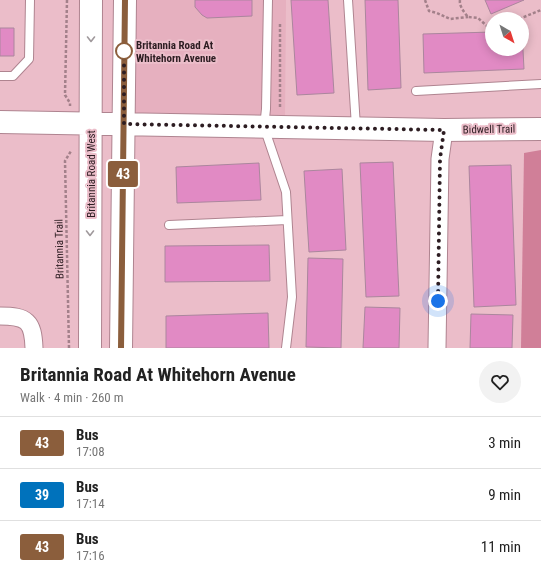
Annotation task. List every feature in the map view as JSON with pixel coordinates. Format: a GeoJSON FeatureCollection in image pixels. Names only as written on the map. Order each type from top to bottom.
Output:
{"type":"FeatureCollection","features":[{"type":"Feature","properties":{"kind":"main road","name":"Britannia Road West"},"geometry":{"type":"LineString","coordinates":[[90,348],[91,0]]}},
{"type":"Feature","properties":{"kind":"main road"},"geometry":{"type":"LineString","coordinates":[[121,348],[125,0]]}},
{"type":"Feature","properties":{"kind":"main road","name":"Bidwell Trail"},"geometry":{"type":"LineString","coordinates":[[0,122],[444,130],[541,129]]}},
{"type":"Feature","properties":{"kind":"street"},"geometry":{"type":"LineString","coordinates":[[437,348],[440,159],[444,130]]}},
{"type":"Feature","properties":{"kind":"street"},"geometry":{"type":"LineString","coordinates":[[0,316],[17,317],[28,322],[34,335],[34,348]]}},
{"type":"Feature","properties":{"kind":"lane"},"geometry":{"type":"LineString","coordinates":[[0,76],[13,76],[29,59],[30,0]]}},
{"type":"Feature","properties":{"kind":"lane"},"geometry":{"type":"LineString","coordinates":[[268,0],[266,109],[264,127],[286,192],[292,297],[286,348]]}},
{"type":"Feature","properties":{"kind":"lane"},"geometry":{"type":"LineString","coordinates":[[348,0],[356,128]]}},
{"type":"Feature","properties":{"kind":"lane"},"geometry":{"type":"LineString","coordinates":[[416,91],[541,84]]}},
{"type":"Feature","properties":{"kind":"lane"},"geometry":{"type":"LineString","coordinates":[[169,225],[287,220]]}},
{"type":"Feature","properties":{"kind":"path"},"geometry":{"type":"LineString","coordinates":[[67,0],[65,95],[70,103]]}},
{"type":"Feature","properties":{"kind":"path"},"geometry":{"type":"LineString","coordinates":[[426,0],[429,11],[450,19],[468,17],[478,18],[485,24]]}},
{"type":"Feature","properties":{"kind":"path"},"geometry":{"type":"LineString","coordinates":[[460,0],[463,12],[468,17]]}},
{"type":"Feature","properties":{"kind":"path"},"geometry":{"type":"LineString","coordinates":[[529,15],[541,10]]}},
{"type":"Feature","properties":{"kind":"path"},"geometry":{"type":"LineString","coordinates":[[280,23],[280,108]]}},
{"type":"Feature","properties":{"kind":"path","name":"Britannia Trail"},"geometry":{"type":"LineString","coordinates":[[69,348],[65,161],[71,152]]}},
{"type":"Feature","properties":{"kind":"shaded area"},"geometry":{"type":"Polygon","coordinates":[[[134,0],[286,0],[285,119],[132,119],[134,0]]]}},
{"type":"Feature","properties":{"kind":"shaded area"},"geometry":{"type":"Polygon","coordinates":[[[541,150],[541,348],[521,348],[524,153],[541,150]]]}},
{"type":"Feature","properties":{"kind":"building"},"geometry":{"type":"Polygon","coordinates":[[[195,0],[252,0],[252,16],[207,18],[195,7],[195,0]]]}},
{"type":"Feature","properties":{"kind":"building"},"geometry":{"type":"Polygon","coordinates":[[[291,0],[328,0],[334,93],[297,95],[291,0]]]}},
{"type":"Feature","properties":{"kind":"building"},"geometry":{"type":"Polygon","coordinates":[[[365,0],[398,0],[401,88],[368,90],[365,0]]]}},
{"type":"Feature","properties":{"kind":"building"},"geometry":{"type":"Polygon","coordinates":[[[485,0],[524,0],[496,12],[490,12],[485,0]]]}},
{"type":"Feature","properties":{"kind":"building"},"geometry":{"type":"Polygon","coordinates":[[[0,28],[14,28],[14,56],[0,56],[0,28]]]}},
{"type":"Feature","properties":{"kind":"building"},"geometry":{"type":"Polygon","coordinates":[[[485,32],[485,56],[523,56],[524,69],[424,73],[423,34],[485,32]]]}},
{"type":"Feature","properties":{"kind":"building"},"geometry":{"type":"Polygon","coordinates":[[[393,162],[399,296],[366,297],[360,163],[393,162]]]}},
{"type":"Feature","properties":{"kind":"building"},"geometry":{"type":"Polygon","coordinates":[[[259,163],[261,200],[177,203],[176,167],[259,163]]]}},
{"type":"Feature","properties":{"kind":"building"},"geometry":{"type":"Polygon","coordinates":[[[511,165],[516,305],[474,307],[469,166],[511,165]]]}},
{"type":"Feature","properties":{"kind":"building"},"geometry":{"type":"Polygon","coordinates":[[[342,169],[346,250],[309,252],[304,171],[342,169]]]}},
{"type":"Feature","properties":{"kind":"building"},"geometry":{"type":"Polygon","coordinates":[[[269,245],[270,281],[165,282],[165,246],[269,245]]]}},
{"type":"Feature","properties":{"kind":"building"},"geometry":{"type":"Polygon","coordinates":[[[308,258],[343,259],[341,348],[306,347],[308,258]]]}},
{"type":"Feature","properties":{"kind":"building"},"geometry":{"type":"Polygon","coordinates":[[[365,307],[400,308],[399,348],[363,348],[365,307]]]}},
{"type":"Feature","properties":{"kind":"building"},"geometry":{"type":"Polygon","coordinates":[[[268,313],[269,348],[166,348],[166,316],[268,313]]]}},
{"type":"Feature","properties":{"kind":"building"},"geometry":{"type":"Polygon","coordinates":[[[471,314],[513,315],[512,348],[470,348],[471,314]]]}},
{"type":"Feature","properties":{"kind":"bus line","name":"43"},"geometry":{"type":"LineString","coordinates":[[121,348],[125,0]]}},
{"type":"Feature","properties":{"kind":"place","name":"Britannia Road At Whitehorn Avenue"},"geometry":{"type":"Point","coordinates":[124,51]}},
{"type":"Feature","properties":{"kind":"route"},"geometry":{"type":"LineString","coordinates":[[124,51],[124,124],[444,130],[440,159],[438,301]]}}]}
